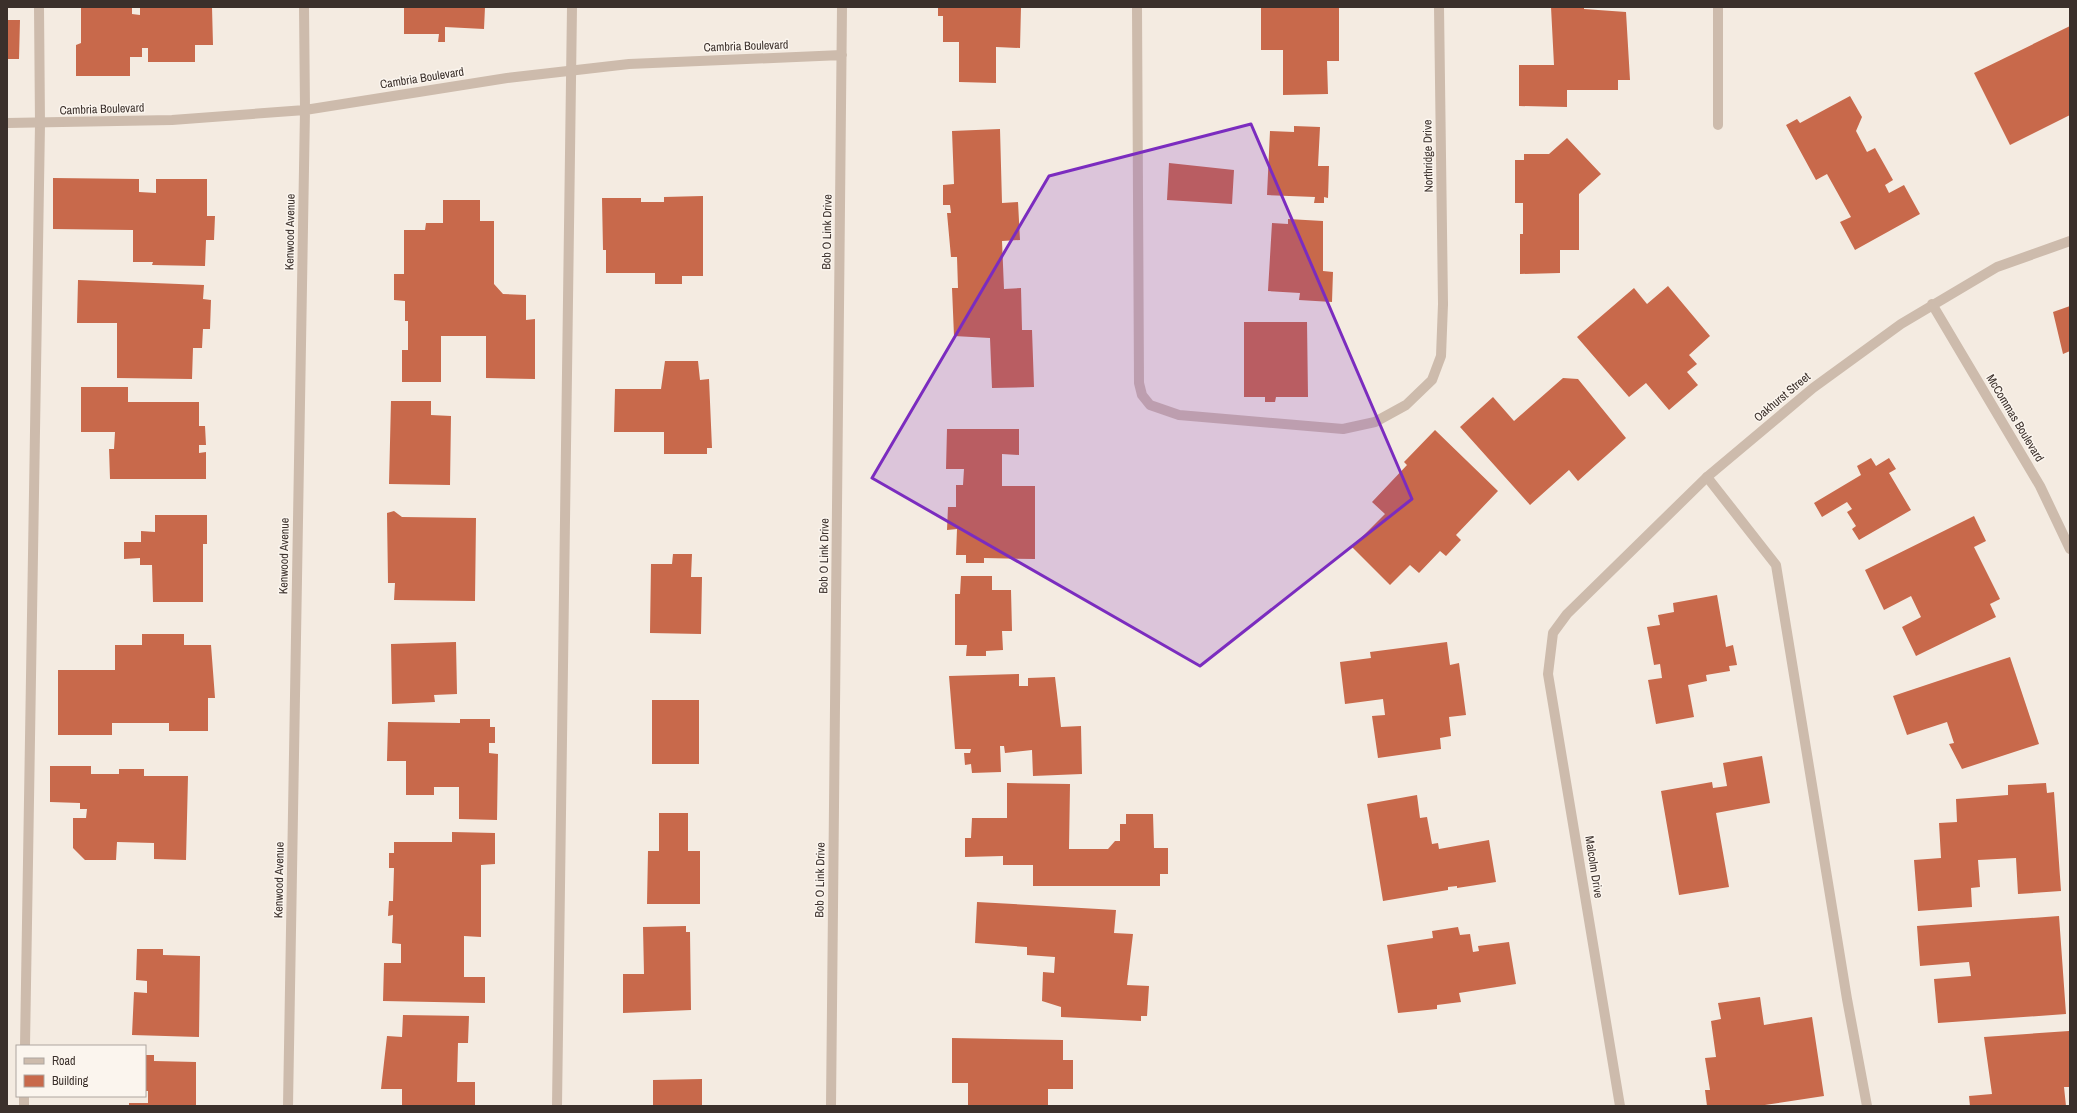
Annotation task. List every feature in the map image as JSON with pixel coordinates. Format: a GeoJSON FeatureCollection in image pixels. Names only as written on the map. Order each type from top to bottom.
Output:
{"type":"FeatureCollection","features":[{"type":"Feature","properties":{"kind":"street"},"geometry":{"type":"LineString","coordinates":[[25,1045],[40,124],[39,7]]}},
{"type":"Feature","properties":{"kind":"street","name":"Kenwood Avenue"},"geometry":{"type":"LineString","coordinates":[[288,1106],[305,110],[304,7]]}},
{"type":"Feature","properties":{"kind":"street"},"geometry":{"type":"LineString","coordinates":[[558,1106],[572,7]]}},
{"type":"Feature","properties":{"kind":"street","name":"Bob O Link Drive"},"geometry":{"type":"LineString","coordinates":[[831,1106],[842,7]]}},
{"type":"Feature","properties":{"kind":"street","name":"Northridge Drive"},"geometry":{"type":"LineString","coordinates":[[1137,7],[1139,383],[1142,395],[1150,405],[1179,415],[1343,429],[1375,422],[1406,405],[1432,380],[1441,356],[1444,304],[1439,7]]}},
{"type":"Feature","properties":{"kind":"street"},"geometry":{"type":"LineString","coordinates":[[1718,7],[1718,125]]}},
{"type":"Feature","properties":{"kind":"street","name":"Cambria Boulevard"},"geometry":{"type":"LineString","coordinates":[[7,124],[172,120],[305,110],[507,78],[629,64],[842,55]]}},
{"type":"Feature","properties":{"kind":"street","name":"Oakhurst Street"},"geometry":{"type":"LineString","coordinates":[[1553,633],[1566,614],[1707,477],[1813,388],[1901,324],[1932,304],[1997,267],[2070,241]]}},
{"type":"Feature","properties":{"kind":"street","name":"McCommas Boulevard"},"geometry":{"type":"LineString","coordinates":[[1932,304],[2040,486],[2070,549]]}},
{"type":"Feature","properties":{"kind":"street"},"geometry":{"type":"LineString","coordinates":[[1707,477],[1776,565],[1845,983],[1867,1106]]}},
{"type":"Feature","properties":{"kind":"street","name":"Malcolm Drive"},"geometry":{"type":"LineString","coordinates":[[1553,633],[1548,674],[1620,1106]]}},
{"type":"Feature","properties":{"kind":"highlighted area"},"geometry":{"type":"Polygon","coordinates":[[[1251,124],[1412,499],[1200,666],[872,478],[1049,176],[1251,124]]]}},
{"type":"Feature","properties":{"kind":"building"},"geometry":{"type":"Polygon","coordinates":[[[81,7],[132,7],[132,14],[140,15],[140,7],[212,7],[213,45],[195,45],[195,62],[148,62],[148,48],[142,48],[142,57],[130,57],[130,76],[76,76],[76,45],[81,43],[81,7]]]}},
{"type":"Feature","properties":{"kind":"building"},"geometry":{"type":"Polygon","coordinates":[[[404,7],[485,7],[484,29],[445,27],[445,42],[438,42],[439,34],[404,34],[404,7]]]}},
{"type":"Feature","properties":{"kind":"building"},"geometry":{"type":"Polygon","coordinates":[[[938,7],[1021,7],[1020,48],[996,47],[996,83],[959,82],[959,42],[943,42],[943,16],[938,16],[938,7]]]}},
{"type":"Feature","properties":{"kind":"building"},"geometry":{"type":"Polygon","coordinates":[[[1261,7],[1339,7],[1339,61],[1327,61],[1328,94],[1283,95],[1283,50],[1261,50],[1261,7]]]}},
{"type":"Feature","properties":{"kind":"building"},"geometry":{"type":"Polygon","coordinates":[[[1551,7],[1584,7],[1584,9],[1626,12],[1630,80],[1618,80],[1618,90],[1567,90],[1567,107],[1519,106],[1519,65],[1554,65],[1551,7]]]}},
{"type":"Feature","properties":{"kind":"building"},"geometry":{"type":"Polygon","coordinates":[[[7,20],[20,20],[19,59],[7,59],[7,20]]]}},
{"type":"Feature","properties":{"kind":"building"},"geometry":{"type":"Polygon","coordinates":[[[2070,26],[2070,115],[2010,145],[1974,73],[2070,26]]]}},
{"type":"Feature","properties":{"kind":"building"},"geometry":{"type":"Polygon","coordinates":[[[1850,96],[1862,117],[1856,131],[1867,152],[1875,148],[1893,180],[1885,185],[1889,193],[1904,185],[1920,214],[1855,250],[1840,222],[1851,217],[1827,174],[1816,180],[1786,125],[1797,119],[1800,123],[1850,96]]]}},
{"type":"Feature","properties":{"kind":"building"},"geometry":{"type":"Polygon","coordinates":[[[1294,126],[1320,127],[1318,166],[1329,166],[1328,198],[1324,197],[1324,203],[1314,203],[1315,197],[1267,195],[1270,131],[1294,132],[1294,126]]]}},
{"type":"Feature","properties":{"kind":"building"},"geometry":{"type":"Polygon","coordinates":[[[1000,129],[1002,203],[1018,202],[1020,240],[1002,241],[1004,289],[1021,288],[1022,330],[1032,330],[1034,387],[992,388],[990,338],[954,336],[952,288],[958,288],[957,257],[951,257],[947,213],[951,213],[950,205],[943,205],[943,185],[954,184],[952,131],[1000,129]]]}},
{"type":"Feature","properties":{"kind":"building"},"geometry":{"type":"Polygon","coordinates":[[[1567,138],[1601,174],[1579,194],[1579,250],[1560,250],[1560,273],[1520,274],[1520,234],[1523,234],[1523,203],[1515,203],[1515,160],[1524,160],[1524,154],[1549,154],[1567,138]]]}},
{"type":"Feature","properties":{"kind":"building"},"geometry":{"type":"Polygon","coordinates":[[[1169,163],[1234,170],[1232,204],[1167,200],[1169,163]]]}},
{"type":"Feature","properties":{"kind":"building"},"geometry":{"type":"Polygon","coordinates":[[[53,178],[139,179],[139,192],[156,193],[156,179],[207,179],[207,216],[215,216],[214,240],[206,240],[205,266],[152,265],[153,262],[133,262],[133,230],[53,229],[53,178]]]}},
{"type":"Feature","properties":{"kind":"building"},"geometry":{"type":"Polygon","coordinates":[[[703,196],[703,276],[682,276],[682,284],[655,284],[655,273],[606,273],[606,250],[603,250],[602,198],[641,198],[641,202],[664,202],[664,197],[703,196]]]}},
{"type":"Feature","properties":{"kind":"building"},"geometry":{"type":"Polygon","coordinates":[[[443,200],[480,200],[480,221],[494,221],[494,284],[503,294],[526,295],[526,320],[535,319],[535,379],[486,378],[486,336],[441,336],[441,382],[402,382],[402,350],[408,350],[408,321],[405,321],[405,301],[394,300],[394,274],[404,274],[404,230],[425,230],[426,223],[443,223],[443,200]]]}},
{"type":"Feature","properties":{"kind":"building"},"geometry":{"type":"Polygon","coordinates":[[[1288,219],[1323,221],[1323,271],[1333,272],[1332,302],[1299,300],[1300,293],[1268,291],[1272,223],[1288,224],[1288,219]]]}},
{"type":"Feature","properties":{"kind":"building"},"geometry":{"type":"Polygon","coordinates":[[[78,280],[204,285],[203,299],[211,300],[210,329],[203,329],[202,348],[193,348],[192,379],[117,378],[117,323],[77,323],[78,280]]]}},
{"type":"Feature","properties":{"kind":"building"},"geometry":{"type":"Polygon","coordinates":[[[1668,286],[1710,336],[1689,355],[1697,364],[1687,372],[1698,385],[1669,410],[1646,383],[1629,397],[1577,337],[1634,288],[1647,304],[1668,286]]]}},
{"type":"Feature","properties":{"kind":"building"},"geometry":{"type":"Polygon","coordinates":[[[2070,306],[2070,351],[2063,354],[2053,312],[2070,306]]]}},
{"type":"Feature","properties":{"kind":"building"},"geometry":{"type":"Polygon","coordinates":[[[1244,322],[1307,322],[1308,397],[1276,397],[1275,402],[1265,402],[1265,397],[1244,397],[1244,322]]]}},
{"type":"Feature","properties":{"kind":"building"},"geometry":{"type":"Polygon","coordinates":[[[665,361],[698,361],[700,380],[709,379],[712,448],[707,448],[707,454],[664,454],[664,432],[614,432],[615,389],[661,389],[665,361]]]}},
{"type":"Feature","properties":{"kind":"building"},"geometry":{"type":"Polygon","coordinates":[[[1563,378],[1578,379],[1626,438],[1578,481],[1569,470],[1530,505],[1460,427],[1493,397],[1514,421],[1563,378]]]}},
{"type":"Feature","properties":{"kind":"building"},"geometry":{"type":"Polygon","coordinates":[[[81,387],[128,387],[128,402],[199,402],[199,426],[205,426],[206,445],[199,445],[199,453],[206,452],[206,479],[110,479],[109,449],[114,449],[115,432],[81,432],[81,387]]]}},
{"type":"Feature","properties":{"kind":"building"},"geometry":{"type":"Polygon","coordinates":[[[391,401],[431,401],[431,415],[451,416],[450,485],[389,484],[391,401]]]}},
{"type":"Feature","properties":{"kind":"building"},"geometry":{"type":"Polygon","coordinates":[[[947,429],[1019,429],[1019,455],[1002,454],[1002,486],[1035,486],[1035,559],[984,558],[984,563],[966,563],[966,555],[956,555],[957,529],[947,530],[948,507],[956,507],[956,485],[963,485],[964,469],[946,469],[947,429]]]}},
{"type":"Feature","properties":{"kind":"building"},"geometry":{"type":"Polygon","coordinates":[[[1435,430],[1498,491],[1456,535],[1461,540],[1446,556],[1440,551],[1419,573],[1410,565],[1390,585],[1352,547],[1385,514],[1372,502],[1407,465],[1404,462],[1435,430]]]}},
{"type":"Feature","properties":{"kind":"building"},"geometry":{"type":"Polygon","coordinates":[[[1871,458],[1876,466],[1889,458],[1896,469],[1889,473],[1911,510],[1859,540],[1852,529],[1856,526],[1847,512],[1852,509],[1847,502],[1822,517],[1814,503],[1861,475],[1857,466],[1871,458]]]}},
{"type":"Feature","properties":{"kind":"building"},"geometry":{"type":"Polygon","coordinates":[[[394,511],[402,517],[476,518],[475,601],[394,600],[395,583],[388,583],[387,513],[394,511]]]}},
{"type":"Feature","properties":{"kind":"building"},"geometry":{"type":"Polygon","coordinates":[[[155,515],[207,515],[207,544],[203,544],[203,602],[153,602],[152,565],[140,565],[140,558],[124,559],[124,542],[141,542],[141,531],[155,532],[155,515]]]}},
{"type":"Feature","properties":{"kind":"building"},"geometry":{"type":"Polygon","coordinates":[[[1974,516],[1986,541],[1974,547],[2000,599],[1990,604],[1996,617],[1916,656],[1902,627],[1921,617],[1911,596],[1884,610],[1865,570],[1974,516]]]}},
{"type":"Feature","properties":{"kind":"building"},"geometry":{"type":"Polygon","coordinates":[[[673,554],[692,554],[691,577],[702,577],[701,634],[650,633],[651,564],[672,564],[673,554]]]}},
{"type":"Feature","properties":{"kind":"building"},"geometry":{"type":"Polygon","coordinates":[[[961,576],[992,576],[992,590],[1011,590],[1012,631],[1002,631],[1003,650],[986,651],[986,656],[966,656],[967,645],[955,645],[955,594],[960,594],[961,576]]]}},
{"type":"Feature","properties":{"kind":"building"},"geometry":{"type":"Polygon","coordinates":[[[1717,595],[1726,647],[1733,645],[1737,665],[1729,666],[1730,671],[1706,675],[1707,681],[1688,685],[1694,717],[1656,724],[1648,680],[1662,678],[1660,664],[1654,665],[1647,627],[1660,625],[1658,615],[1674,612],[1673,603],[1717,595]]]}},
{"type":"Feature","properties":{"kind":"building"},"geometry":{"type":"Polygon","coordinates":[[[142,634],[184,634],[184,645],[211,645],[215,698],[208,698],[208,731],[169,731],[169,723],[112,723],[112,735],[58,735],[58,670],[115,670],[115,645],[142,645],[142,634]]]}},
{"type":"Feature","properties":{"kind":"building"},"geometry":{"type":"Polygon","coordinates":[[[456,642],[457,694],[434,695],[435,702],[392,704],[391,644],[456,642]]]}},
{"type":"Feature","properties":{"kind":"building"},"geometry":{"type":"Polygon","coordinates":[[[1447,642],[1450,665],[1459,663],[1466,715],[1449,717],[1451,736],[1440,738],[1441,749],[1378,758],[1372,716],[1385,715],[1383,699],[1345,704],[1340,662],[1371,658],[1370,652],[1447,642]]]}},
{"type":"Feature","properties":{"kind":"building"},"geometry":{"type":"Polygon","coordinates":[[[2010,657],[2039,744],[1962,769],[1949,744],[1954,743],[1947,722],[1907,735],[1893,696],[2010,657]]]}},
{"type":"Feature","properties":{"kind":"building"},"geometry":{"type":"Polygon","coordinates":[[[1019,674],[1019,686],[1028,686],[1028,678],[1055,677],[1061,727],[1081,726],[1082,774],[1033,776],[1032,750],[1005,753],[1004,746],[1000,746],[1001,772],[972,773],[971,764],[965,765],[964,753],[970,753],[971,749],[955,749],[949,676],[1019,674]]]}},
{"type":"Feature","properties":{"kind":"building"},"geometry":{"type":"Polygon","coordinates":[[[652,700],[699,700],[699,764],[652,764],[652,700]]]}},
{"type":"Feature","properties":{"kind":"building"},"geometry":{"type":"Polygon","coordinates":[[[460,719],[490,719],[490,727],[495,727],[495,743],[489,743],[489,753],[498,754],[497,820],[459,819],[459,787],[434,787],[434,795],[406,795],[406,761],[387,761],[388,722],[460,723],[460,719]]]}},
{"type":"Feature","properties":{"kind":"building"},"geometry":{"type":"Polygon","coordinates":[[[1762,756],[1770,803],[1716,813],[1729,887],[1679,895],[1661,791],[1712,782],[1713,788],[1727,786],[1723,763],[1762,756]]]}},
{"type":"Feature","properties":{"kind":"building"},"geometry":{"type":"Polygon","coordinates":[[[50,766],[91,766],[91,774],[119,774],[119,769],[144,769],[144,776],[188,776],[186,860],[154,859],[154,843],[117,842],[116,860],[85,860],[73,848],[73,818],[86,818],[87,809],[80,809],[80,803],[50,802],[50,766]]]}},
{"type":"Feature","properties":{"kind":"building"},"geometry":{"type":"Polygon","coordinates":[[[1007,783],[1070,784],[1069,849],[1108,849],[1115,841],[1120,841],[1120,824],[1126,824],[1126,814],[1153,814],[1154,848],[1168,848],[1168,874],[1160,874],[1160,886],[1033,886],[1033,865],[1003,865],[1003,856],[965,857],[965,838],[971,838],[972,818],[1007,818],[1007,783]]]}},
{"type":"Feature","properties":{"kind":"building"},"geometry":{"type":"Polygon","coordinates":[[[2046,783],[2047,793],[2054,792],[2061,891],[2018,894],[2016,858],[1978,860],[1980,887],[1971,888],[1972,907],[1918,911],[1914,860],[1941,858],[1939,823],[1957,822],[1956,799],[2008,795],[2008,785],[2046,783]]]}},
{"type":"Feature","properties":{"kind":"building"},"geometry":{"type":"Polygon","coordinates":[[[1417,795],[1420,818],[1427,817],[1432,844],[1438,843],[1439,849],[1489,840],[1496,882],[1457,888],[1457,886],[1448,887],[1448,890],[1383,901],[1367,804],[1417,795]]]}},
{"type":"Feature","properties":{"kind":"building"},"geometry":{"type":"Polygon","coordinates":[[[659,813],[688,813],[688,851],[700,851],[700,904],[647,904],[648,851],[659,851],[659,813]]]}},
{"type":"Feature","properties":{"kind":"building"},"geometry":{"type":"Polygon","coordinates":[[[452,832],[495,833],[495,864],[481,865],[481,937],[464,936],[464,977],[485,977],[485,1003],[383,1001],[384,963],[401,963],[401,944],[392,943],[393,915],[388,916],[389,901],[393,901],[394,868],[389,868],[389,853],[394,853],[394,842],[452,842],[452,832]]]}},
{"type":"Feature","properties":{"kind":"building"},"geometry":{"type":"Polygon","coordinates":[[[977,902],[1116,910],[1114,933],[1133,934],[1127,985],[1149,986],[1147,1016],[1141,1016],[1141,1021],[1061,1017],[1061,1007],[1042,1001],[1043,972],[1054,973],[1055,957],[1027,955],[1027,947],[975,943],[977,902]]]}},
{"type":"Feature","properties":{"kind":"building"},"geometry":{"type":"Polygon","coordinates":[[[2059,916],[2066,1014],[1938,1023],[1934,979],[1971,976],[1969,962],[1920,966],[1917,926],[2059,916]]]}},
{"type":"Feature","properties":{"kind":"building"},"geometry":{"type":"Polygon","coordinates":[[[686,926],[686,932],[690,932],[691,1010],[623,1013],[623,974],[644,974],[643,927],[686,926]]]}},
{"type":"Feature","properties":{"kind":"building"},"geometry":{"type":"Polygon","coordinates":[[[1458,927],[1460,935],[1470,934],[1473,952],[1479,951],[1478,946],[1509,942],[1516,984],[1459,993],[1461,1002],[1437,1005],[1437,1009],[1398,1013],[1387,945],[1433,938],[1432,931],[1458,927]]]}},
{"type":"Feature","properties":{"kind":"building"},"geometry":{"type":"Polygon","coordinates":[[[137,949],[163,949],[163,955],[200,956],[199,1037],[132,1035],[134,992],[147,993],[147,981],[136,980],[137,949]]]}},
{"type":"Feature","properties":{"kind":"building"},"geometry":{"type":"Polygon","coordinates":[[[1760,997],[1764,1025],[1812,1017],[1824,1096],[1758,1106],[1707,1106],[1705,1090],[1710,1090],[1705,1058],[1716,1057],[1711,1021],[1721,1019],[1718,1003],[1760,997]]]}},
{"type":"Feature","properties":{"kind":"building"},"geometry":{"type":"Polygon","coordinates":[[[403,1015],[469,1016],[468,1043],[458,1043],[457,1082],[475,1082],[475,1106],[402,1106],[402,1089],[381,1089],[387,1036],[402,1037],[403,1015]]]}},
{"type":"Feature","properties":{"kind":"building"},"geometry":{"type":"Polygon","coordinates":[[[2069,1031],[2070,1087],[2064,1087],[2066,1106],[1970,1106],[1969,1096],[1992,1094],[1984,1037],[2069,1031]]]}},
{"type":"Feature","properties":{"kind":"building"},"geometry":{"type":"Polygon","coordinates":[[[952,1038],[1063,1040],[1063,1060],[1073,1060],[1073,1089],[1048,1089],[1048,1106],[968,1106],[968,1083],[952,1083],[952,1038]]]}},
{"type":"Feature","properties":{"kind":"building"},"geometry":{"type":"Polygon","coordinates":[[[146,1055],[154,1055],[154,1061],[196,1062],[196,1106],[129,1106],[129,1103],[148,1103],[148,1091],[146,1091],[146,1055]]]}},
{"type":"Feature","properties":{"kind":"building"},"geometry":{"type":"Polygon","coordinates":[[[702,1079],[702,1106],[653,1106],[653,1080],[702,1079]]]}}]}
